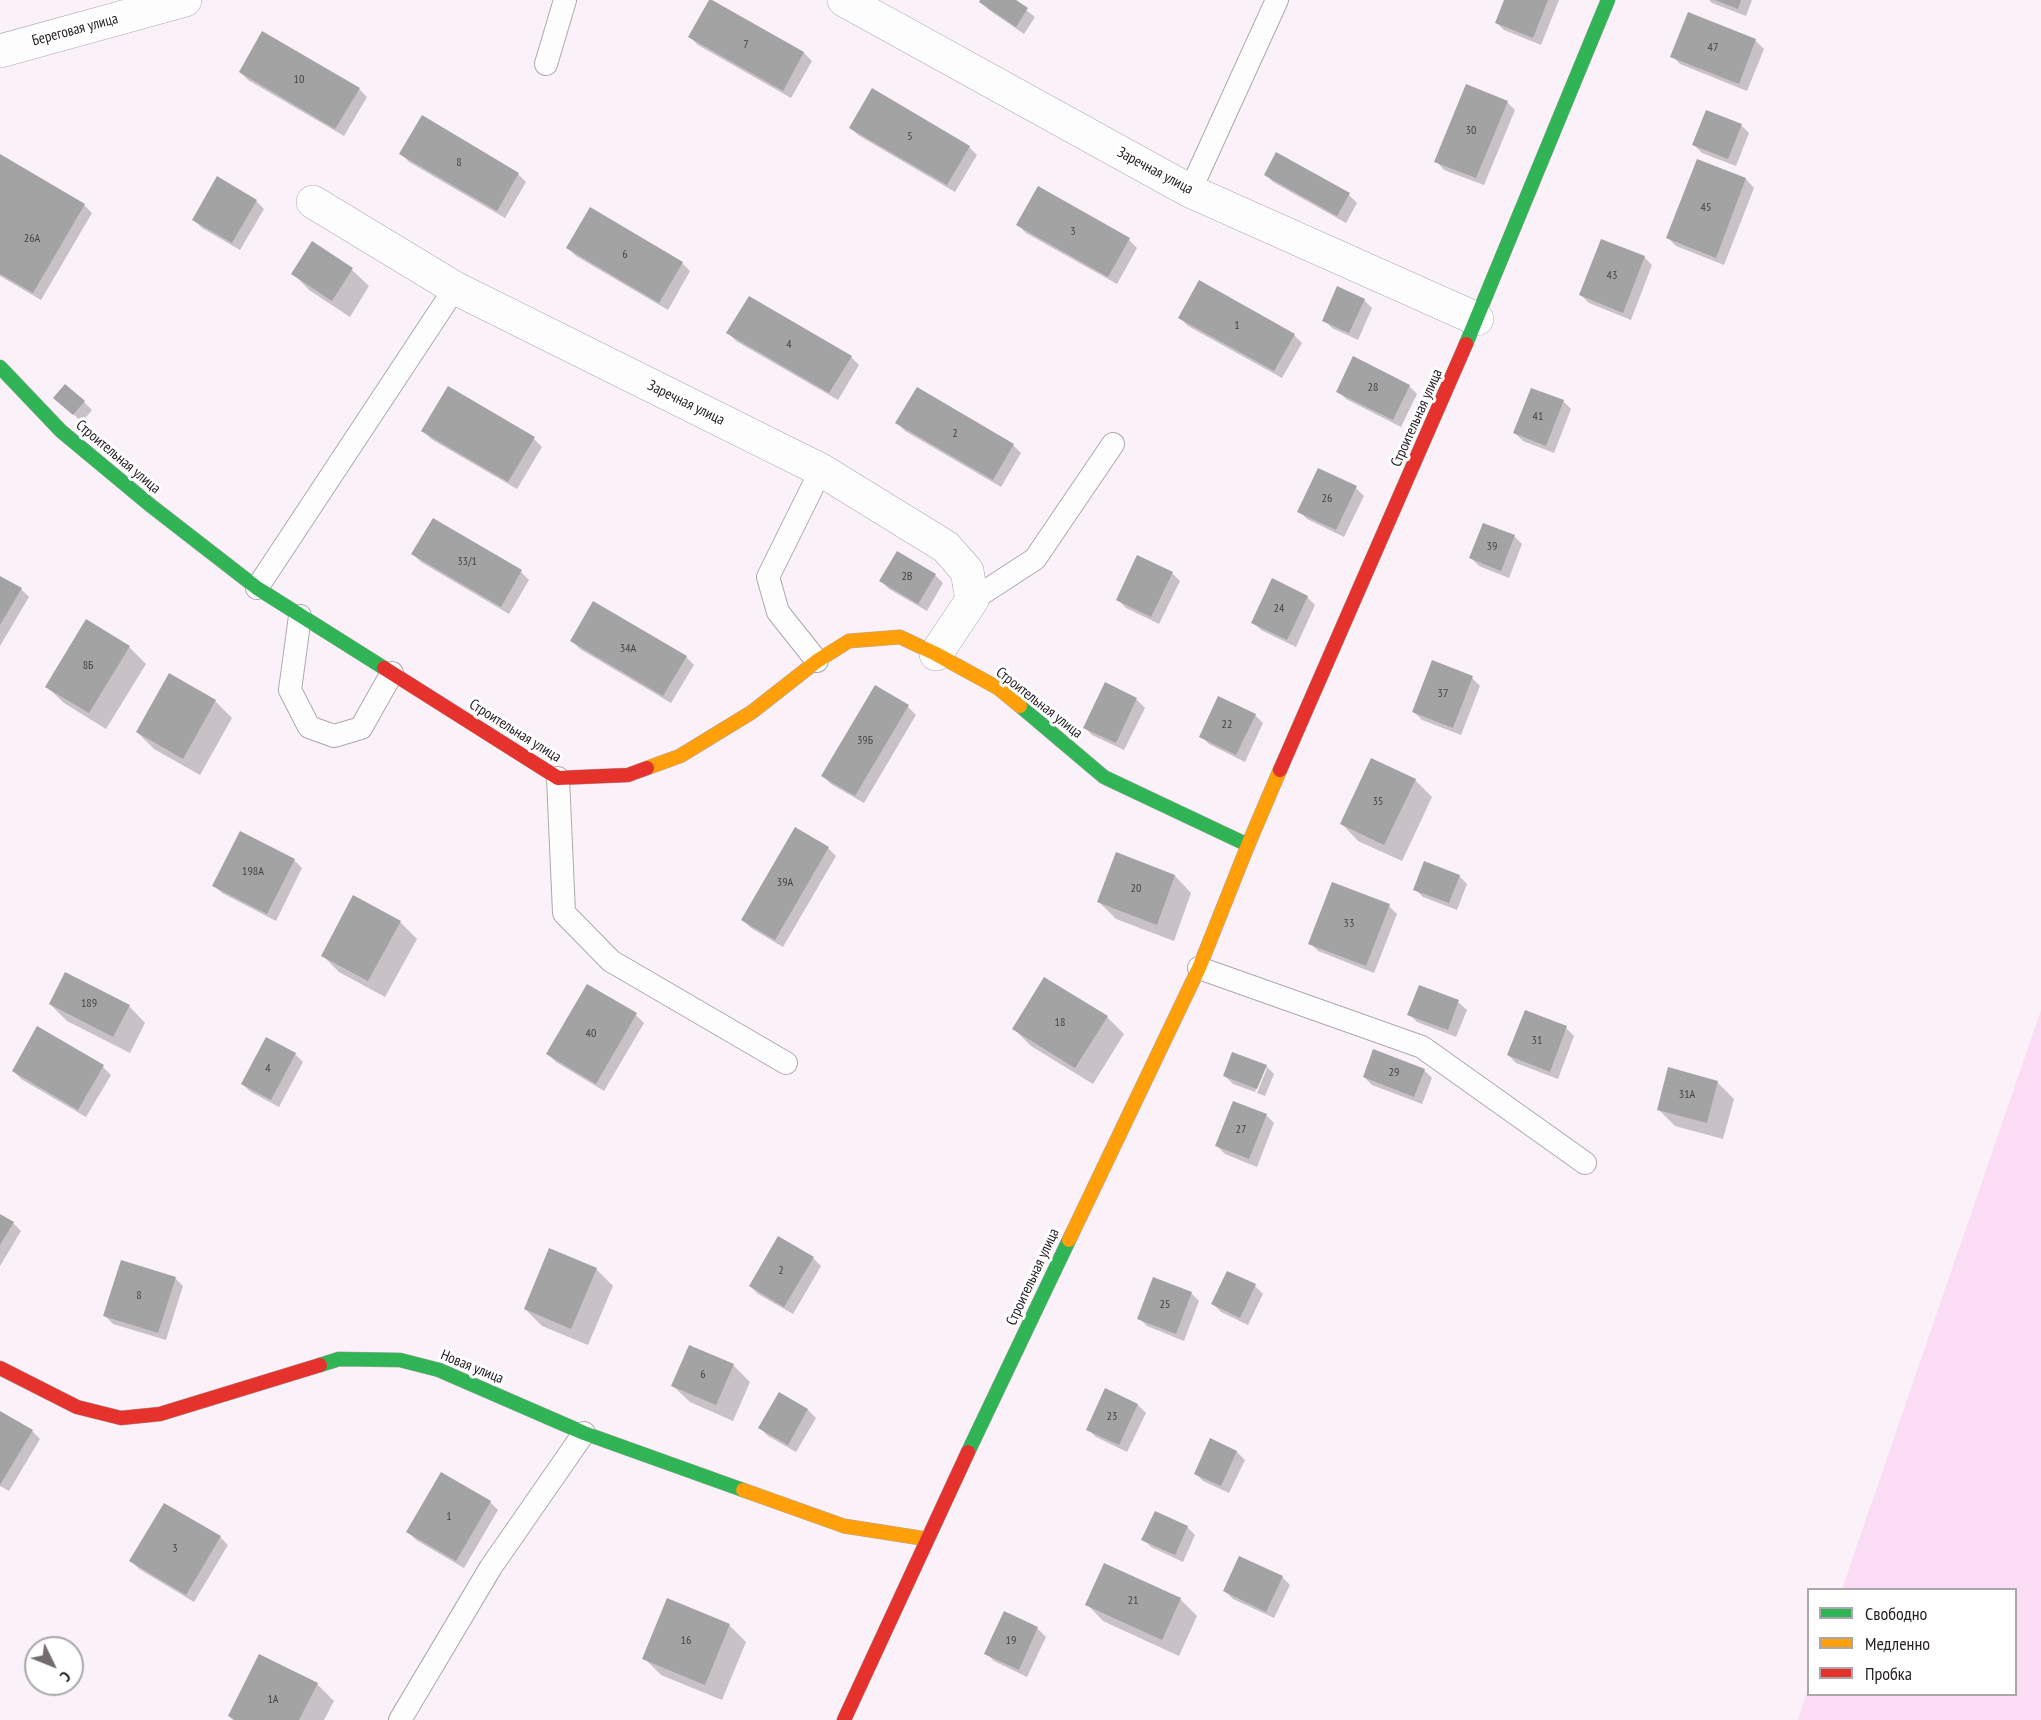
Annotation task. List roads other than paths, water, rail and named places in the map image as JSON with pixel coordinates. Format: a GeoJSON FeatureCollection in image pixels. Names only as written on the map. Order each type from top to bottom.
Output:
{"type":"FeatureCollection","features":[{"type":"Feature","properties":{"kind":"street","name":"Береговая улица"},"geometry":{"type":"LineString","coordinates":[[0,51],[185,0]]}},
{"type":"Feature","properties":{"kind":"street","name":"Заречная улица"},"geometry":{"type":"LineString","coordinates":[[844,0],[1190,191],[1477,320]]}},
{"type":"Feature","properties":{"kind":"street","name":"Строительная улица"},"geometry":{"type":"LineString","coordinates":[[844,1720],[927,1539],[1198,968],[1248,845],[1477,320],[1608,0]]}},
{"type":"Feature","properties":{"kind":"street","name":"Заречная улица"},"geometry":{"type":"LineString","coordinates":[[313,202],[455,288],[821,470],[946,547],[967,571],[972,600]]}},
{"type":"Feature","properties":{"kind":"street","name":"Строительная улица"},"geometry":{"type":"LineString","coordinates":[[0,367],[61,431],[150,505],[256,588],[558,778],[628,775],[680,756],[752,712],[817,661],[849,641],[900,637],[998,688],[1104,777],[1248,845]]}},
{"type":"Feature","properties":{"kind":"street"},"geometry":{"type":"LineString","coordinates":[[936,654],[972,600]]}},
{"type":"Feature","properties":{"kind":"street","name":"Новая улица"},"geometry":{"type":"LineString","coordinates":[[0,1368],[77,1407],[121,1418],[160,1414],[339,1359],[400,1360],[438,1370],[584,1433],[843,1526],[927,1539]]}},
{"type":"Feature","properties":{"kind":"lane"},"geometry":{"type":"LineString","coordinates":[[546,64],[565,0]]}},
{"type":"Feature","properties":{"kind":"lane"},"geometry":{"type":"LineString","coordinates":[[1190,191],[1277,0]]}},
{"type":"Feature","properties":{"kind":"lane"},"geometry":{"type":"LineString","coordinates":[[256,588],[455,288]]}},
{"type":"Feature","properties":{"kind":"lane"},"geometry":{"type":"LineString","coordinates":[[972,600],[1035,559],[1113,444]]}},
{"type":"Feature","properties":{"kind":"lane"},"geometry":{"type":"LineString","coordinates":[[817,661],[778,612],[768,577],[821,470]]}},
{"type":"Feature","properties":{"kind":"lane"},"geometry":{"type":"LineString","coordinates":[[300,615],[290,690],[309,727],[334,736],[361,728],[392,673]]}},
{"type":"Feature","properties":{"kind":"lane"},"geometry":{"type":"LineString","coordinates":[[558,778],[564,913],[611,961],[786,1063]]}},
{"type":"Feature","properties":{"kind":"lane"},"geometry":{"type":"LineString","coordinates":[[1198,968],[1422,1047],[1585,1163]]}},
{"type":"Feature","properties":{"kind":"lane"},"geometry":{"type":"LineString","coordinates":[[400,1720],[491,1567],[584,1433]]}}]}
